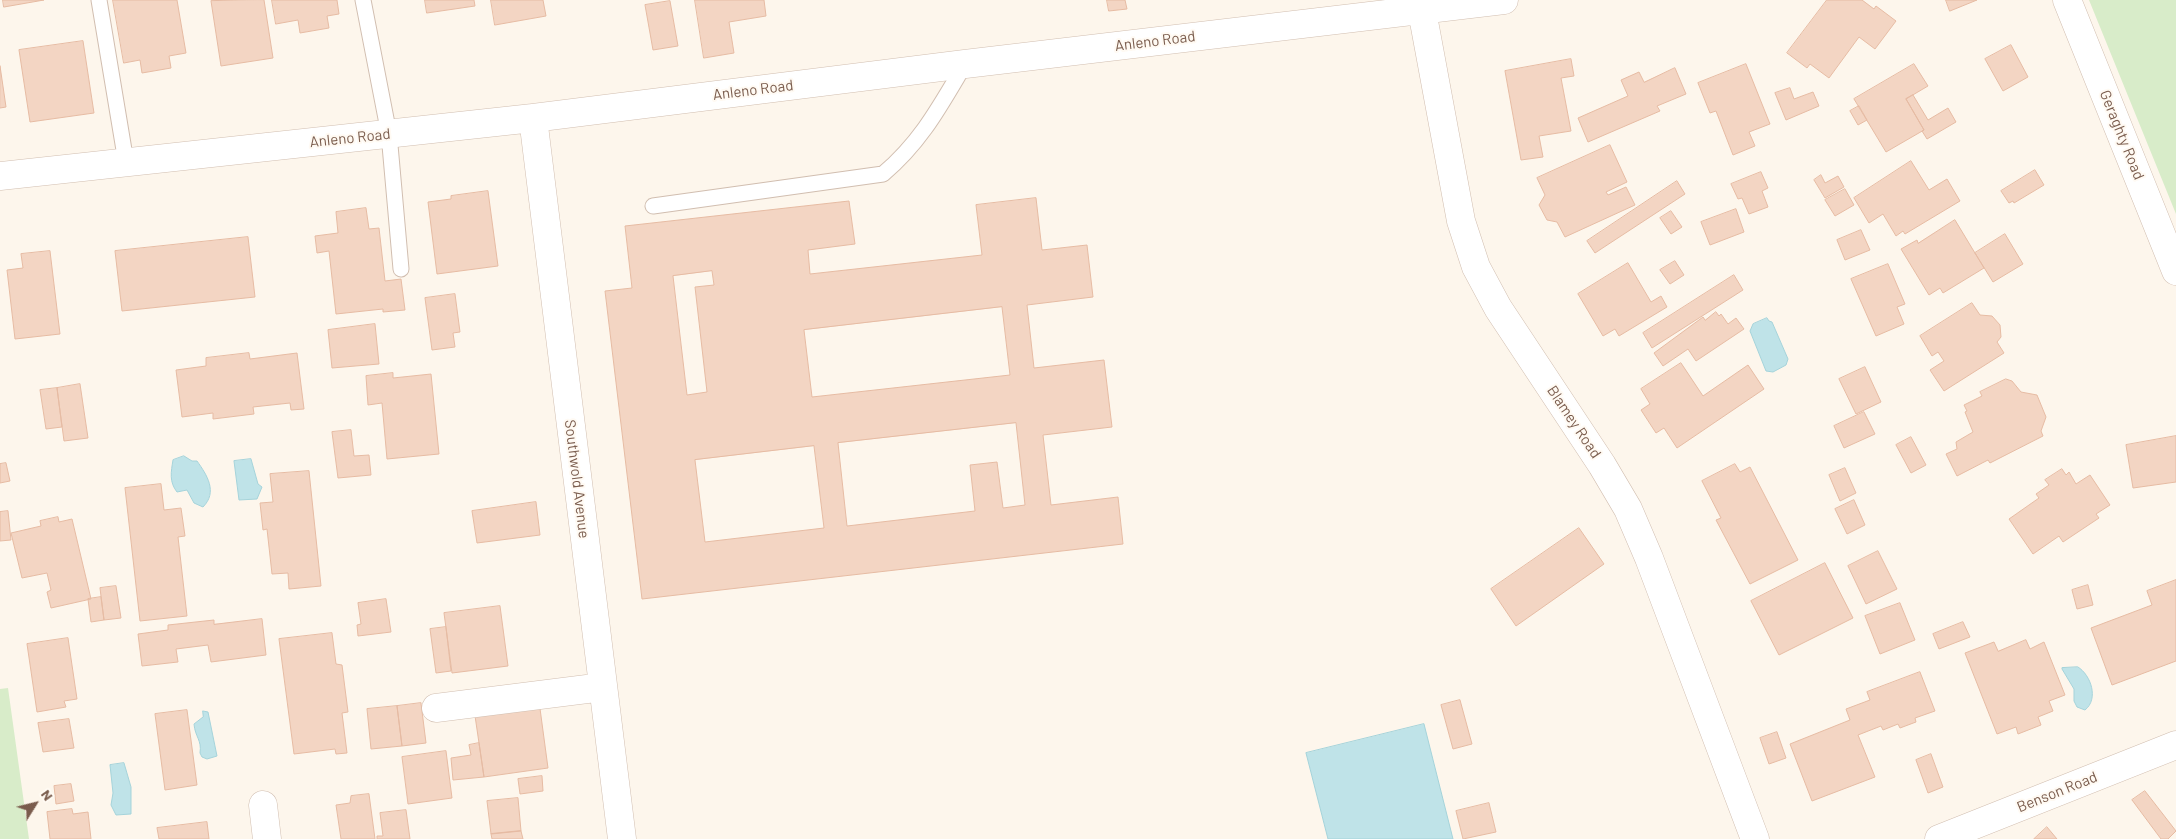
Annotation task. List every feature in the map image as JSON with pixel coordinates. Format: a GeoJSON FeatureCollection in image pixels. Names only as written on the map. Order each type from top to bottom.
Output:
{"type":"FeatureCollection","features":[{"type":"Feature","properties":{"kind":"street","name":"Anleno Road"},"geometry":{"type":"LineString","coordinates":[[0,176],[533,118],[1421,5],[1504,0]]}},
{"type":"Feature","properties":{"kind":"street","name":"Geraghty Road"},"geometry":{"type":"LineString","coordinates":[[2067,0],[2176,271]]}},
{"type":"Feature","properties":{"kind":"street","name":"Blamey Road"},"geometry":{"type":"LineString","coordinates":[[1421,5],[1461,221],[1476,268],[1498,308],[1602,465],[1628,508],[1649,558],[1755,839]]}},
{"type":"Feature","properties":{"kind":"street","name":"Southwold Avenue"},"geometry":{"type":"LineString","coordinates":[[533,118],[622,839]]}},
{"type":"Feature","properties":{"kind":"street"},"geometry":{"type":"LineString","coordinates":[[436,708],[603,687]]}},
{"type":"Feature","properties":{"kind":"street","name":"Benson Road"},"geometry":{"type":"LineString","coordinates":[[1939,839],[2176,745]]}},
{"type":"Feature","properties":{"kind":"street"},"geometry":{"type":"LineString","coordinates":[[263,804],[268,839]]}},
{"type":"Feature","properties":{"kind":"lane"},"geometry":{"type":"LineString","coordinates":[[99,0],[126,162]]}},
{"type":"Feature","properties":{"kind":"lane"},"geometry":{"type":"LineString","coordinates":[[363,0],[389,134],[401,269]]}},
{"type":"Feature","properties":{"kind":"lane"},"geometry":{"type":"LineString","coordinates":[[653,206],[883,174],[919,138],[936,113],[964,64]]}},
{"type":"Feature","properties":{"kind":"green space"},"geometry":{"type":"Polygon","coordinates":[[[2089,0],[2176,0],[2176,214],[2089,0]]]}},
{"type":"Feature","properties":{"kind":"green space"},"geometry":{"type":"Polygon","coordinates":[[[8,688],[29,839],[0,839],[0,689],[8,688]]]}},
{"type":"Feature","properties":{"kind":"water"},"geometry":{"type":"Polygon","coordinates":[[[1767,318],[1772,322],[1788,359],[1786,365],[1773,372],[1766,371],[1750,331],[1753,324],[1767,318]]]}},
{"type":"Feature","properties":{"kind":"water"},"geometry":{"type":"Polygon","coordinates":[[[184,456],[192,461],[197,461],[207,478],[210,495],[203,507],[194,503],[187,490],[177,492],[173,484],[171,473],[173,460],[184,456]]]}},
{"type":"Feature","properties":{"kind":"water"},"geometry":{"type":"Polygon","coordinates":[[[251,459],[258,484],[262,487],[257,499],[239,500],[234,461],[251,459]]]}},
{"type":"Feature","properties":{"kind":"water"},"geometry":{"type":"Polygon","coordinates":[[[2078,667],[2087,676],[2092,687],[2092,700],[2085,710],[2077,707],[2074,701],[2074,689],[2062,669],[2078,667]]]}},
{"type":"Feature","properties":{"kind":"water"},"geometry":{"type":"Polygon","coordinates":[[[203,711],[208,712],[217,756],[207,759],[202,757],[200,753],[200,745],[194,724],[203,717],[203,711]]]}},
{"type":"Feature","properties":{"kind":"water"},"geometry":{"type":"Polygon","coordinates":[[[1424,724],[1453,839],[1328,839],[1306,753],[1424,724]]]}},
{"type":"Feature","properties":{"kind":"water"},"geometry":{"type":"Polygon","coordinates":[[[124,763],[131,787],[131,814],[116,815],[111,805],[113,793],[110,765],[124,763]]]}},
{"type":"Feature","properties":{"kind":"building"},"geometry":{"type":"Polygon","coordinates":[[[3,0],[44,0],[4,7],[3,0]]]}},
{"type":"Feature","properties":{"kind":"building"},"geometry":{"type":"Polygon","coordinates":[[[113,0],[177,0],[186,53],[169,56],[171,68],[142,73],[140,60],[124,63],[113,0]]]}},
{"type":"Feature","properties":{"kind":"building"},"geometry":{"type":"Polygon","coordinates":[[[264,0],[273,58],[221,66],[211,1],[264,0]]]}},
{"type":"Feature","properties":{"kind":"building"},"geometry":{"type":"Polygon","coordinates":[[[272,0],[337,0],[339,14],[327,16],[329,28],[300,33],[298,20],[276,24],[272,0]]]}},
{"type":"Feature","properties":{"kind":"building"},"geometry":{"type":"Polygon","coordinates":[[[425,0],[474,0],[475,6],[427,13],[425,0]]]}},
{"type":"Feature","properties":{"kind":"building"},"geometry":{"type":"Polygon","coordinates":[[[491,0],[543,0],[546,16],[495,25],[491,0]]]}},
{"type":"Feature","properties":{"kind":"building"},"geometry":{"type":"Polygon","coordinates":[[[695,0],[764,0],[766,16],[729,22],[734,53],[704,58],[695,0]]]}},
{"type":"Feature","properties":{"kind":"building"},"geometry":{"type":"Polygon","coordinates":[[[1107,0],[1125,0],[1127,9],[1109,11],[1107,0]]]}},
{"type":"Feature","properties":{"kind":"building"},"geometry":{"type":"Polygon","coordinates":[[[1827,0],[1862,0],[1874,9],[1876,6],[1896,21],[1875,49],[1859,37],[1829,78],[1810,64],[1807,68],[1787,53],[1827,0]]]}},
{"type":"Feature","properties":{"kind":"building"},"geometry":{"type":"Polygon","coordinates":[[[1946,0],[1977,0],[1950,11],[1946,0]]]}},
{"type":"Feature","properties":{"kind":"building"},"geometry":{"type":"Polygon","coordinates":[[[670,1],[678,46],[653,50],[645,5],[670,1]]]}},
{"type":"Feature","properties":{"kind":"building"},"geometry":{"type":"Polygon","coordinates":[[[83,41],[94,113],[30,122],[19,50],[83,41]]]}},
{"type":"Feature","properties":{"kind":"building"},"geometry":{"type":"Polygon","coordinates":[[[2011,45],[2028,77],[2003,91],[1985,59],[2011,45]]]}},
{"type":"Feature","properties":{"kind":"building"},"geometry":{"type":"Polygon","coordinates":[[[1571,59],[1574,76],[1561,78],[1571,131],[1539,136],[1543,157],[1521,160],[1505,71],[1571,59]]]}},
{"type":"Feature","properties":{"kind":"building"},"geometry":{"type":"Polygon","coordinates":[[[1746,64],[1770,124],[1749,132],[1755,146],[1733,155],[1716,111],[1710,113],[1698,83],[1746,64]]]}},
{"type":"Feature","properties":{"kind":"building"},"geometry":{"type":"Polygon","coordinates":[[[1914,64],[1928,86],[1906,99],[1924,130],[1886,152],[1854,99],[1914,64]]]}},
{"type":"Feature","properties":{"kind":"building"},"geometry":{"type":"Polygon","coordinates":[[[0,66],[6,107],[0,108],[0,66]]]}},
{"type":"Feature","properties":{"kind":"building"},"geometry":{"type":"Polygon","coordinates":[[[1675,68],[1686,94],[1657,106],[1660,111],[1588,142],[1578,118],[1628,96],[1621,80],[1639,72],[1644,82],[1675,68]]]}},
{"type":"Feature","properties":{"kind":"building"},"geometry":{"type":"Polygon","coordinates":[[[1790,88],[1794,99],[1813,92],[1819,106],[1786,120],[1775,93],[1790,88]]]}},
{"type":"Feature","properties":{"kind":"building"},"geometry":{"type":"Polygon","coordinates":[[[1913,95],[1928,120],[1948,108],[1956,122],[1927,139],[1922,131],[1924,130],[1906,99],[1913,95]]]}},
{"type":"Feature","properties":{"kind":"building"},"geometry":{"type":"Polygon","coordinates":[[[1859,106],[1867,120],[1858,125],[1850,111],[1859,106]]]}},
{"type":"Feature","properties":{"kind":"building"},"geometry":{"type":"Polygon","coordinates":[[[1610,145],[1627,182],[1606,192],[1608,195],[1626,187],[1635,205],[1565,237],[1557,222],[1547,220],[1539,205],[1545,195],[1537,178],[1610,145]]]}},
{"type":"Feature","properties":{"kind":"building"},"geometry":{"type":"Polygon","coordinates":[[[1911,161],[1929,190],[1947,179],[1960,201],[1905,234],[1903,231],[1896,236],[1883,214],[1869,223],[1854,198],[1911,161]]]}},
{"type":"Feature","properties":{"kind":"building"},"geometry":{"type":"Polygon","coordinates":[[[2035,170],[2044,185],[2014,203],[2013,201],[2009,203],[2001,191],[2035,170]]]}},
{"type":"Feature","properties":{"kind":"building"},"geometry":{"type":"Polygon","coordinates":[[[1761,172],[1768,188],[1762,191],[1768,207],[1749,214],[1742,198],[1738,199],[1731,184],[1761,172]]]}},
{"type":"Feature","properties":{"kind":"building"},"geometry":{"type":"Polygon","coordinates":[[[1821,175],[1825,183],[1838,176],[1844,187],[1825,198],[1814,180],[1821,175]]]}},
{"type":"Feature","properties":{"kind":"building"},"geometry":{"type":"Polygon","coordinates":[[[1677,181],[1685,194],[1595,253],[1587,241],[1677,181]]]}},
{"type":"Feature","properties":{"kind":"building"},"geometry":{"type":"Polygon","coordinates":[[[1845,189],[1854,205],[1835,216],[1825,200],[1845,189]]]}},
{"type":"Feature","properties":{"kind":"building"},"geometry":{"type":"Polygon","coordinates":[[[488,191],[498,266],[437,274],[428,202],[451,199],[451,196],[488,191]]]}},
{"type":"Feature","properties":{"kind":"building"},"geometry":{"type":"Polygon","coordinates":[[[1036,198],[1042,250],[1087,245],[1093,297],[1027,305],[1034,368],[1104,360],[1112,427],[1043,435],[1051,505],[1118,497],[1123,544],[642,599],[605,291],[632,288],[625,226],[849,201],[855,244],[808,250],[810,274],[982,255],[976,205],[1036,198]],[[712,271],[673,276],[687,395],[707,392],[695,287],[714,285],[712,271]],[[1002,307],[804,330],[812,397],[1010,375],[1002,307]],[[1016,423],[838,443],[847,526],[975,511],[970,465],[997,462],[1003,508],[1025,505],[1016,423]],[[814,446],[695,460],[705,542],[824,528],[814,446]]]}},
{"type":"Feature","properties":{"kind":"building"},"geometry":{"type":"Polygon","coordinates":[[[366,208],[369,229],[379,228],[385,281],[401,279],[405,310],[383,312],[383,309],[336,314],[329,251],[317,253],[315,236],[338,233],[336,212],[366,208]]]}},
{"type":"Feature","properties":{"kind":"building"},"geometry":{"type":"Polygon","coordinates":[[[1736,209],[1744,232],[1710,245],[1701,222],[1736,209]]]}},
{"type":"Feature","properties":{"kind":"building"},"geometry":{"type":"Polygon","coordinates":[[[1671,211],[1682,227],[1671,234],[1660,218],[1671,211]]]}},
{"type":"Feature","properties":{"kind":"building"},"geometry":{"type":"Polygon","coordinates":[[[1955,220],[1984,268],[1943,293],[1940,288],[1929,295],[1901,249],[1917,240],[1918,243],[1955,220]]]}},
{"type":"Feature","properties":{"kind":"building"},"geometry":{"type":"Polygon","coordinates":[[[1861,230],[1870,250],[1845,260],[1837,240],[1861,230]]]}},
{"type":"Feature","properties":{"kind":"building"},"geometry":{"type":"Polygon","coordinates":[[[2005,234],[2023,264],[1993,282],[1975,253],[2005,234]]]}},
{"type":"Feature","properties":{"kind":"building"},"geometry":{"type":"Polygon","coordinates":[[[248,237],[255,297],[122,311],[115,251],[248,237]]]}},
{"type":"Feature","properties":{"kind":"building"},"geometry":{"type":"Polygon","coordinates":[[[50,251],[60,334],[15,339],[7,270],[23,268],[21,254],[50,251]]]}},
{"type":"Feature","properties":{"kind":"building"},"geometry":{"type":"Polygon","coordinates":[[[1675,261],[1684,275],[1670,284],[1660,270],[1675,261]]]}},
{"type":"Feature","properties":{"kind":"building"},"geometry":{"type":"Polygon","coordinates":[[[1628,263],[1651,302],[1661,296],[1667,307],[1619,336],[1615,329],[1603,336],[1578,294],[1628,263]]]}},
{"type":"Feature","properties":{"kind":"building"},"geometry":{"type":"Polygon","coordinates":[[[1888,264],[1905,304],[1897,307],[1904,324],[1876,336],[1851,279],[1888,264]]]}},
{"type":"Feature","properties":{"kind":"building"},"geometry":{"type":"Polygon","coordinates":[[[1734,275],[1743,290],[1652,348],[1643,333],[1734,275]]]}},
{"type":"Feature","properties":{"kind":"building"},"geometry":{"type":"Polygon","coordinates":[[[455,294],[460,332],[453,333],[455,347],[432,350],[425,298],[455,294]]]}},
{"type":"Feature","properties":{"kind":"building"},"geometry":{"type":"Polygon","coordinates":[[[1972,303],[1980,315],[1992,316],[2000,325],[2001,337],[1997,342],[2004,353],[1944,391],[1930,370],[1944,361],[1938,352],[1932,356],[1920,336],[1972,303]]]}},
{"type":"Feature","properties":{"kind":"building"},"geometry":{"type":"Polygon","coordinates":[[[1716,312],[1719,316],[1721,314],[1728,324],[1736,318],[1744,329],[1696,361],[1688,349],[1663,366],[1654,353],[1703,317],[1705,320],[1716,312]]]}},
{"type":"Feature","properties":{"kind":"building"},"geometry":{"type":"Polygon","coordinates":[[[375,324],[379,364],[332,368],[328,330],[375,324]]]}},
{"type":"Feature","properties":{"kind":"building"},"geometry":{"type":"Polygon","coordinates":[[[249,353],[250,359],[297,353],[304,409],[291,410],[290,403],[253,407],[254,414],[213,419],[213,413],[182,417],[176,370],[206,366],[206,358],[249,353]]]}},
{"type":"Feature","properties":{"kind":"building"},"geometry":{"type":"Polygon","coordinates":[[[1681,363],[1703,396],[1748,365],[1764,389],[1677,448],[1664,428],[1656,433],[1641,410],[1650,404],[1641,389],[1681,363]]]}},
{"type":"Feature","properties":{"kind":"building"},"geometry":{"type":"Polygon","coordinates":[[[1865,367],[1881,402],[1856,414],[1839,379],[1865,367]]]}},
{"type":"Feature","properties":{"kind":"building"},"geometry":{"type":"Polygon","coordinates":[[[393,373],[393,378],[431,374],[439,454],[387,459],[382,403],[368,405],[366,376],[393,373]]]}},
{"type":"Feature","properties":{"kind":"building"},"geometry":{"type":"Polygon","coordinates":[[[2006,379],[2012,381],[2021,392],[2037,395],[2046,417],[2041,431],[2043,436],[1990,463],[1988,460],[1957,476],[1946,454],[1957,449],[1956,442],[1973,432],[1964,405],[1982,396],[1980,392],[2006,379]]]}},
{"type":"Feature","properties":{"kind":"building"},"geometry":{"type":"Polygon","coordinates":[[[80,384],[88,438],[64,441],[57,388],[80,384]]]}},
{"type":"Feature","properties":{"kind":"building"},"geometry":{"type":"Polygon","coordinates":[[[57,388],[62,427],[46,429],[40,390],[57,388]]]}},
{"type":"Feature","properties":{"kind":"building"},"geometry":{"type":"Polygon","coordinates":[[[1864,412],[1875,434],[1844,448],[1834,426],[1864,412]]]}},
{"type":"Feature","properties":{"kind":"building"},"geometry":{"type":"Polygon","coordinates":[[[351,430],[354,456],[369,455],[371,475],[338,478],[332,432],[351,430]]]}},
{"type":"Feature","properties":{"kind":"building"},"geometry":{"type":"Polygon","coordinates":[[[2176,436],[2176,482],[2133,488],[2126,445],[2176,436]]]}},
{"type":"Feature","properties":{"kind":"building"},"geometry":{"type":"Polygon","coordinates":[[[1911,437],[1926,465],[1911,473],[1896,445],[1911,437]]]}},
{"type":"Feature","properties":{"kind":"building"},"geometry":{"type":"Polygon","coordinates":[[[6,463],[10,481],[0,483],[0,464],[6,463]]]}},
{"type":"Feature","properties":{"kind":"building"},"geometry":{"type":"Polygon","coordinates":[[[1735,464],[1740,472],[1750,467],[1798,560],[1750,584],[1716,520],[1721,518],[1702,481],[1735,464]]]}},
{"type":"Feature","properties":{"kind":"building"},"geometry":{"type":"Polygon","coordinates":[[[1845,468],[1856,493],[1840,501],[1829,475],[1845,468]]]}},
{"type":"Feature","properties":{"kind":"building"},"geometry":{"type":"Polygon","coordinates":[[[2062,469],[2066,475],[2069,472],[2076,484],[2090,475],[2110,505],[2096,514],[2099,518],[2063,542],[2059,536],[2033,554],[2009,519],[2039,498],[2036,494],[2049,485],[2045,480],[2062,469]]]}},
{"type":"Feature","properties":{"kind":"building"},"geometry":{"type":"Polygon","coordinates":[[[309,471],[321,586],[289,589],[288,573],[272,574],[267,529],[263,530],[260,503],[273,502],[270,474],[309,471]]]}},
{"type":"Feature","properties":{"kind":"building"},"geometry":{"type":"Polygon","coordinates":[[[161,484],[164,510],[181,508],[185,536],[178,537],[187,616],[140,621],[125,488],[161,484]]]}},
{"type":"Feature","properties":{"kind":"building"},"geometry":{"type":"Polygon","coordinates":[[[1854,500],[1865,525],[1847,534],[1835,509],[1854,500]]]}},
{"type":"Feature","properties":{"kind":"building"},"geometry":{"type":"Polygon","coordinates":[[[536,502],[540,535],[477,543],[472,511],[536,502]]]}},
{"type":"Feature","properties":{"kind":"building"},"geometry":{"type":"Polygon","coordinates":[[[8,511],[11,540],[0,541],[0,512],[8,511]]]}},
{"type":"Feature","properties":{"kind":"building"},"geometry":{"type":"Polygon","coordinates":[[[58,517],[59,522],[72,519],[91,599],[51,608],[47,592],[51,590],[47,573],[22,578],[11,533],[41,526],[40,521],[58,517]]]}},
{"type":"Feature","properties":{"kind":"building"},"geometry":{"type":"Polygon","coordinates":[[[1579,528],[1604,564],[1516,626],[1491,589],[1579,528]]]}},
{"type":"Feature","properties":{"kind":"building"},"geometry":{"type":"Polygon","coordinates":[[[1878,551],[1897,589],[1866,604],[1848,566],[1878,551]]]}},
{"type":"Feature","properties":{"kind":"building"},"geometry":{"type":"Polygon","coordinates":[[[1825,563],[1853,618],[1779,655],[1751,601],[1825,563]]]}},
{"type":"Feature","properties":{"kind":"building"},"geometry":{"type":"Polygon","coordinates":[[[2176,580],[2176,661],[2112,685],[2091,628],[2152,605],[2147,591],[2176,580]]]}},
{"type":"Feature","properties":{"kind":"building"},"geometry":{"type":"Polygon","coordinates":[[[2088,585],[2093,605],[2077,609],[2072,590],[2088,585]]]}},
{"type":"Feature","properties":{"kind":"building"},"geometry":{"type":"Polygon","coordinates":[[[116,586],[121,618],[104,620],[100,588],[116,586]]]}},
{"type":"Feature","properties":{"kind":"building"},"geometry":{"type":"Polygon","coordinates":[[[101,597],[104,620],[91,622],[88,599],[101,597]]]}},
{"type":"Feature","properties":{"kind":"building"},"geometry":{"type":"Polygon","coordinates":[[[386,599],[391,632],[358,636],[357,625],[361,624],[358,603],[386,599]]]}},
{"type":"Feature","properties":{"kind":"building"},"geometry":{"type":"Polygon","coordinates":[[[1900,603],[1915,640],[1880,654],[1865,616],[1900,603]]]}},
{"type":"Feature","properties":{"kind":"building"},"geometry":{"type":"Polygon","coordinates":[[[500,606],[508,666],[452,673],[444,613],[500,606]]]}},
{"type":"Feature","properties":{"kind":"building"},"geometry":{"type":"Polygon","coordinates":[[[262,619],[266,655],[211,662],[208,645],[176,649],[178,662],[142,666],[138,634],[168,630],[168,625],[214,620],[214,624],[262,619]]]}},
{"type":"Feature","properties":{"kind":"building"},"geometry":{"type":"Polygon","coordinates":[[[1963,622],[1970,637],[1939,649],[1933,634],[1963,622]]]}},
{"type":"Feature","properties":{"kind":"building"},"geometry":{"type":"Polygon","coordinates":[[[446,627],[451,671],[436,673],[430,629],[446,627]]]}},
{"type":"Feature","properties":{"kind":"building"},"geometry":{"type":"Polygon","coordinates":[[[332,633],[336,664],[342,665],[348,712],[342,713],[347,753],[336,754],[335,749],[294,754],[279,639],[332,633]]]}},
{"type":"Feature","properties":{"kind":"building"},"geometry":{"type":"Polygon","coordinates":[[[68,638],[77,699],[64,701],[66,707],[37,712],[27,644],[68,638]]]}},
{"type":"Feature","properties":{"kind":"building"},"geometry":{"type":"Polygon","coordinates":[[[2026,640],[2030,649],[2044,642],[2065,695],[2049,701],[2053,711],[2038,717],[2041,725],[2018,734],[2016,727],[1997,734],[1965,653],[1994,642],[1998,651],[2026,640]]]}},
{"type":"Feature","properties":{"kind":"building"},"geometry":{"type":"Polygon","coordinates":[[[1920,672],[1935,711],[1915,718],[1916,722],[1900,728],[1898,724],[1883,730],[1881,726],[1858,735],[1875,777],[1812,801],[1790,744],[1850,720],[1846,709],[1870,700],[1867,692],[1920,672]]]}},
{"type":"Feature","properties":{"kind":"building"},"geometry":{"type":"Polygon","coordinates":[[[1460,700],[1472,744],[1453,749],[1441,705],[1460,700]]]}},
{"type":"Feature","properties":{"kind":"building"},"geometry":{"type":"Polygon","coordinates":[[[539,701],[548,768],[484,777],[474,709],[539,701]]]}},
{"type":"Feature","properties":{"kind":"building"},"geometry":{"type":"Polygon","coordinates":[[[421,703],[426,743],[402,746],[397,706],[421,703]]]}},
{"type":"Feature","properties":{"kind":"building"},"geometry":{"type":"Polygon","coordinates":[[[397,706],[402,746],[371,749],[367,709],[397,706]]]}},
{"type":"Feature","properties":{"kind":"building"},"geometry":{"type":"Polygon","coordinates":[[[187,710],[197,785],[165,790],[155,714],[187,710]]]}},
{"type":"Feature","properties":{"kind":"building"},"geometry":{"type":"Polygon","coordinates":[[[69,719],[74,748],[43,752],[38,723],[69,719]]]}},
{"type":"Feature","properties":{"kind":"building"},"geometry":{"type":"Polygon","coordinates":[[[1777,732],[1786,758],[1769,764],[1760,738],[1777,732]]]}},
{"type":"Feature","properties":{"kind":"building"},"geometry":{"type":"Polygon","coordinates":[[[479,743],[484,777],[453,780],[451,758],[471,755],[469,745],[479,743]]]}},
{"type":"Feature","properties":{"kind":"building"},"geometry":{"type":"Polygon","coordinates":[[[446,751],[452,798],[408,804],[402,757],[446,751]]]}},
{"type":"Feature","properties":{"kind":"building"},"geometry":{"type":"Polygon","coordinates":[[[1931,754],[1943,787],[1928,793],[1916,760],[1931,754]]]}},
{"type":"Feature","properties":{"kind":"building"},"geometry":{"type":"Polygon","coordinates":[[[542,776],[543,791],[520,794],[518,779],[542,776]]]}},
{"type":"Feature","properties":{"kind":"building"},"geometry":{"type":"Polygon","coordinates":[[[71,784],[74,801],[56,804],[54,786],[71,784]]]}},
{"type":"Feature","properties":{"kind":"building"},"geometry":{"type":"Polygon","coordinates":[[[2145,791],[2176,831],[2168,839],[2161,839],[2132,800],[2145,791]]]}},
{"type":"Feature","properties":{"kind":"building"},"geometry":{"type":"Polygon","coordinates":[[[369,794],[375,839],[341,839],[336,805],[350,803],[351,796],[369,794]]]}},
{"type":"Feature","properties":{"kind":"building"},"geometry":{"type":"Polygon","coordinates":[[[518,798],[521,831],[491,834],[487,801],[518,798]]]}},
{"type":"Feature","properties":{"kind":"building"},"geometry":{"type":"Polygon","coordinates":[[[1489,803],[1496,832],[1463,839],[1456,811],[1489,803]]]}},
{"type":"Feature","properties":{"kind":"building"},"geometry":{"type":"Polygon","coordinates":[[[72,809],[73,814],[88,812],[91,839],[50,839],[47,812],[72,809]]]}},
{"type":"Feature","properties":{"kind":"building"},"geometry":{"type":"Polygon","coordinates":[[[406,810],[410,839],[377,839],[377,836],[383,836],[380,813],[406,810]]]}},
{"type":"Feature","properties":{"kind":"building"},"geometry":{"type":"Polygon","coordinates":[[[207,822],[209,839],[159,839],[157,828],[207,822]]]}},
{"type":"Feature","properties":{"kind":"building"},"geometry":{"type":"Polygon","coordinates":[[[2047,827],[2057,839],[2034,839],[2047,827]]]}},
{"type":"Feature","properties":{"kind":"building"},"geometry":{"type":"Polygon","coordinates":[[[521,831],[523,839],[492,839],[491,834],[521,831]]]}}]}
